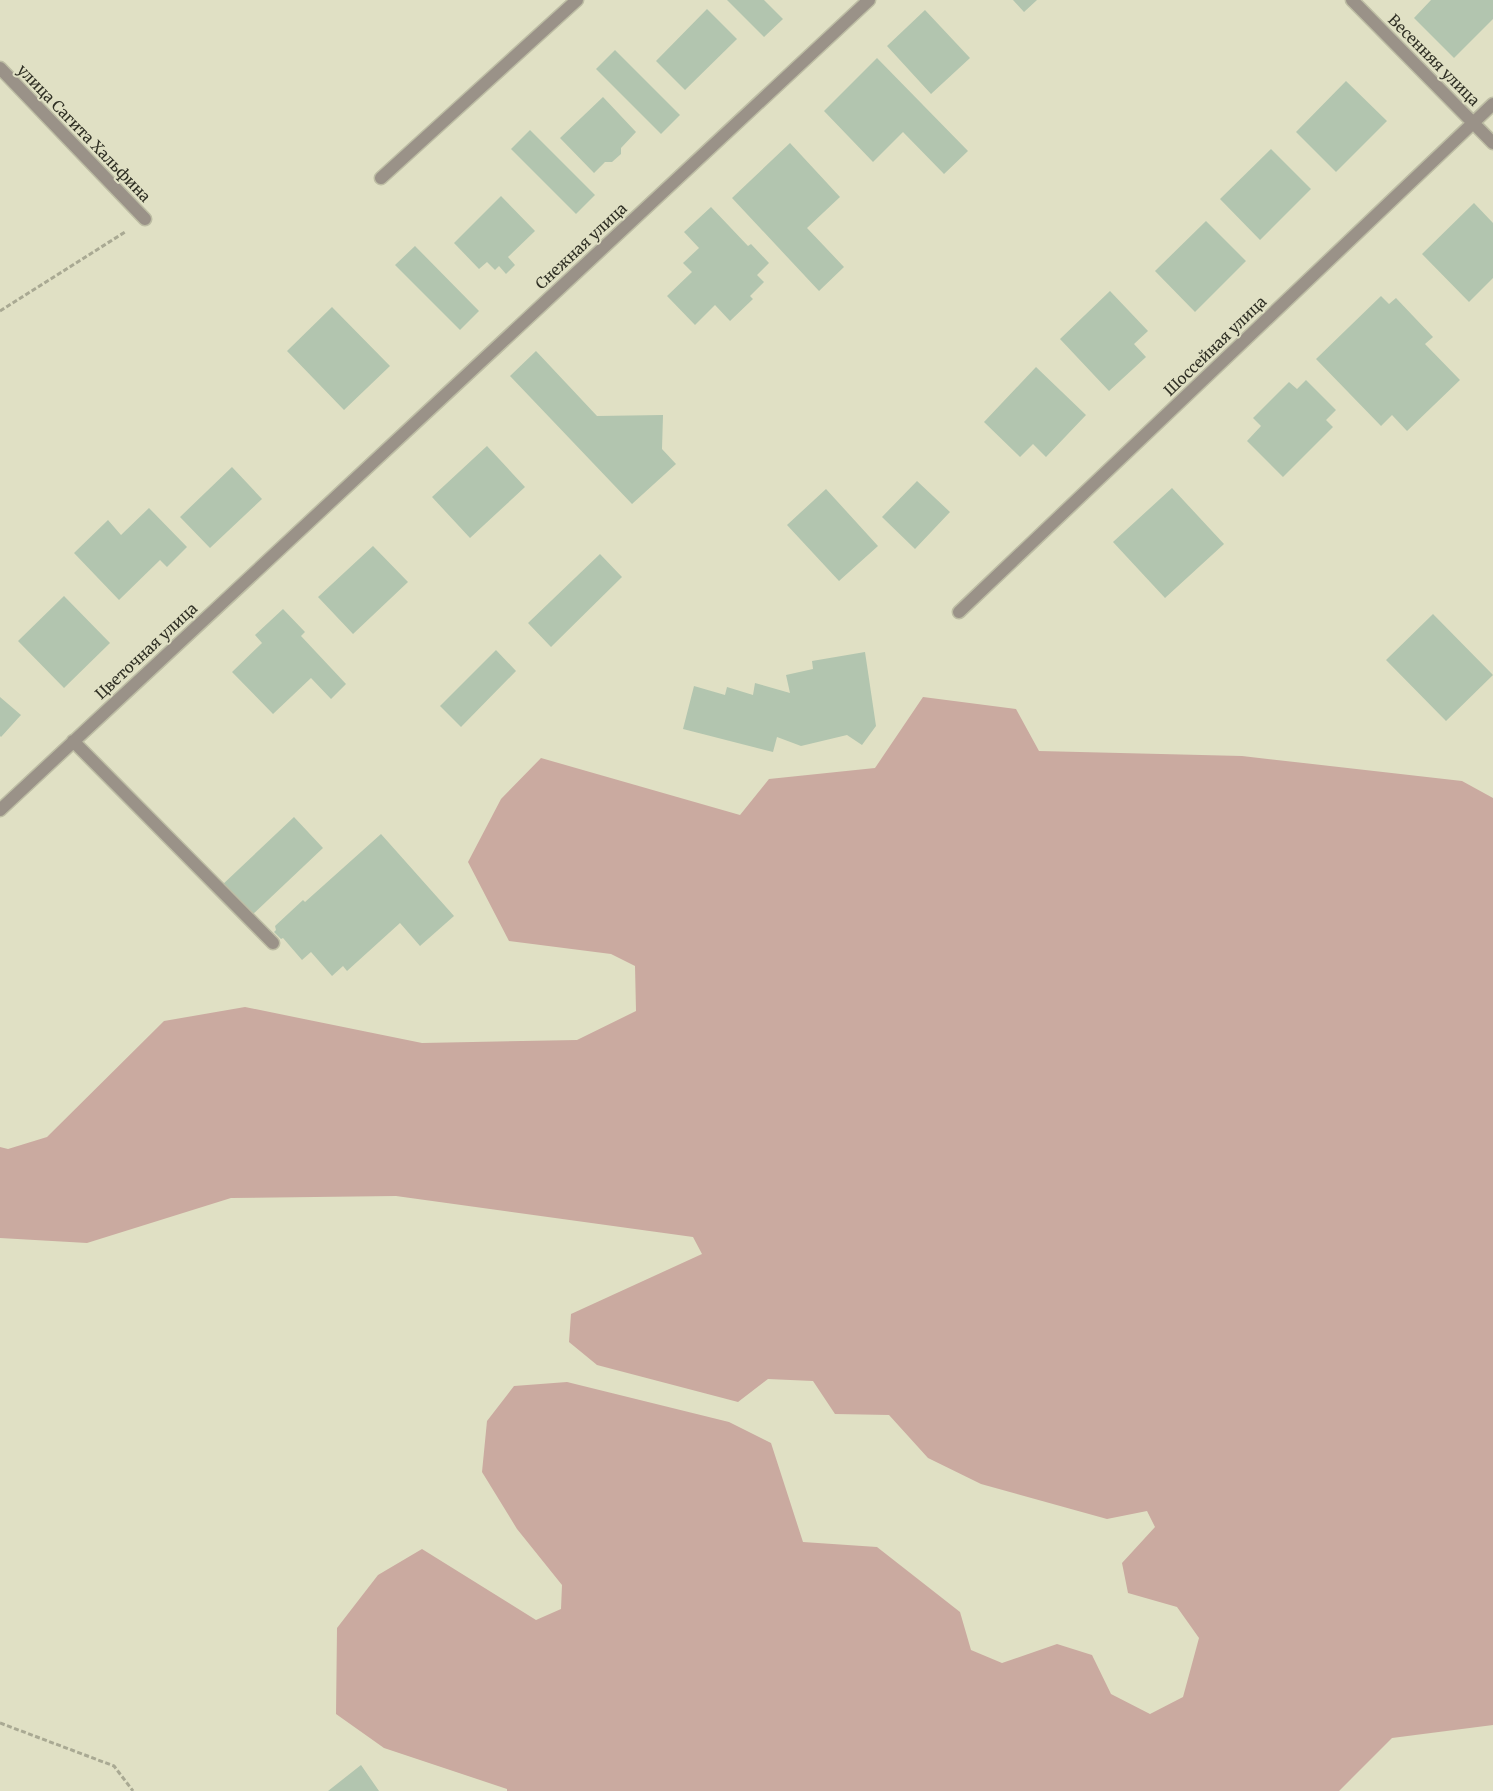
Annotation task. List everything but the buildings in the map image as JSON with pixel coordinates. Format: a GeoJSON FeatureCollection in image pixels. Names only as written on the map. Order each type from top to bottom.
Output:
{"type":"FeatureCollection","features":[{"type":"Feature","properties":{"kind":"street"},"geometry":{"type":"LineString","coordinates":[[381,178],[577,0]]}},
{"type":"Feature","properties":{"kind":"street","name":"Снежная улица"},"geometry":{"type":"LineString","coordinates":[[315,516],[869,0]]}},
{"type":"Feature","properties":{"kind":"street","name":"Весенняя улица"},"geometry":{"type":"LineString","coordinates":[[1352,0],[1493,143]]}},
{"type":"Feature","properties":{"kind":"street","name":"улица Сагита Хальфина"},"geometry":{"type":"LineString","coordinates":[[0,68],[145,220]]}},
{"type":"Feature","properties":{"kind":"street","name":"Шоссейная улица"},"geometry":{"type":"LineString","coordinates":[[959,612],[1493,104]]}},
{"type":"Feature","properties":{"kind":"street","name":"Цветочная улица"},"geometry":{"type":"LineString","coordinates":[[0,810],[315,516]]}},
{"type":"Feature","properties":{"kind":"street"},"geometry":{"type":"LineString","coordinates":[[73,741],[272,943]]}},
{"type":"Feature","properties":{"kind":"path"},"geometry":{"type":"LineString","coordinates":[[0,311],[145,220]]}},
{"type":"Feature","properties":{"kind":"path"},"geometry":{"type":"LineString","coordinates":[[0,1723],[114,1766],[133,1791]]}},
{"type":"Feature","properties":{"kind":"shaded area"},"geometry":{"type":"Polygon","coordinates":[[[923,697],[1016,709],[1039,751],[1242,756],[1462,781],[1493,798],[1493,1725],[1392,1738],[1339,1791],[507,1791],[507,1789],[384,1748],[336,1714],[337,1628],[378,1575],[422,1549],[536,1620],[561,1609],[562,1585],[517,1529],[482,1472],[487,1421],[514,1386],[567,1382],[729,1422],[771,1443],[803,1542],[877,1547],[960,1612],[971,1650],[1002,1663],[1057,1644],[1092,1655],[1111,1694],[1150,1714],[1183,1697],[1199,1638],[1177,1607],[1128,1593],[1122,1563],[1155,1527],[1147,1511],[1107,1519],[981,1484],[928,1458],[889,1415],[835,1414],[813,1381],[768,1379],[738,1402],[597,1365],[569,1342],[571,1314],[702,1254],[693,1237],[396,1196],[231,1198],[87,1243],[0,1238],[0,1147],[8,1149],[47,1137],[164,1021],[245,1007],[422,1043],[577,1040],[636,1011],[635,966],[611,954],[509,941],[468,862],[501,799],[541,758],[740,815],[769,779],[875,768],[923,697]]]}}]}
